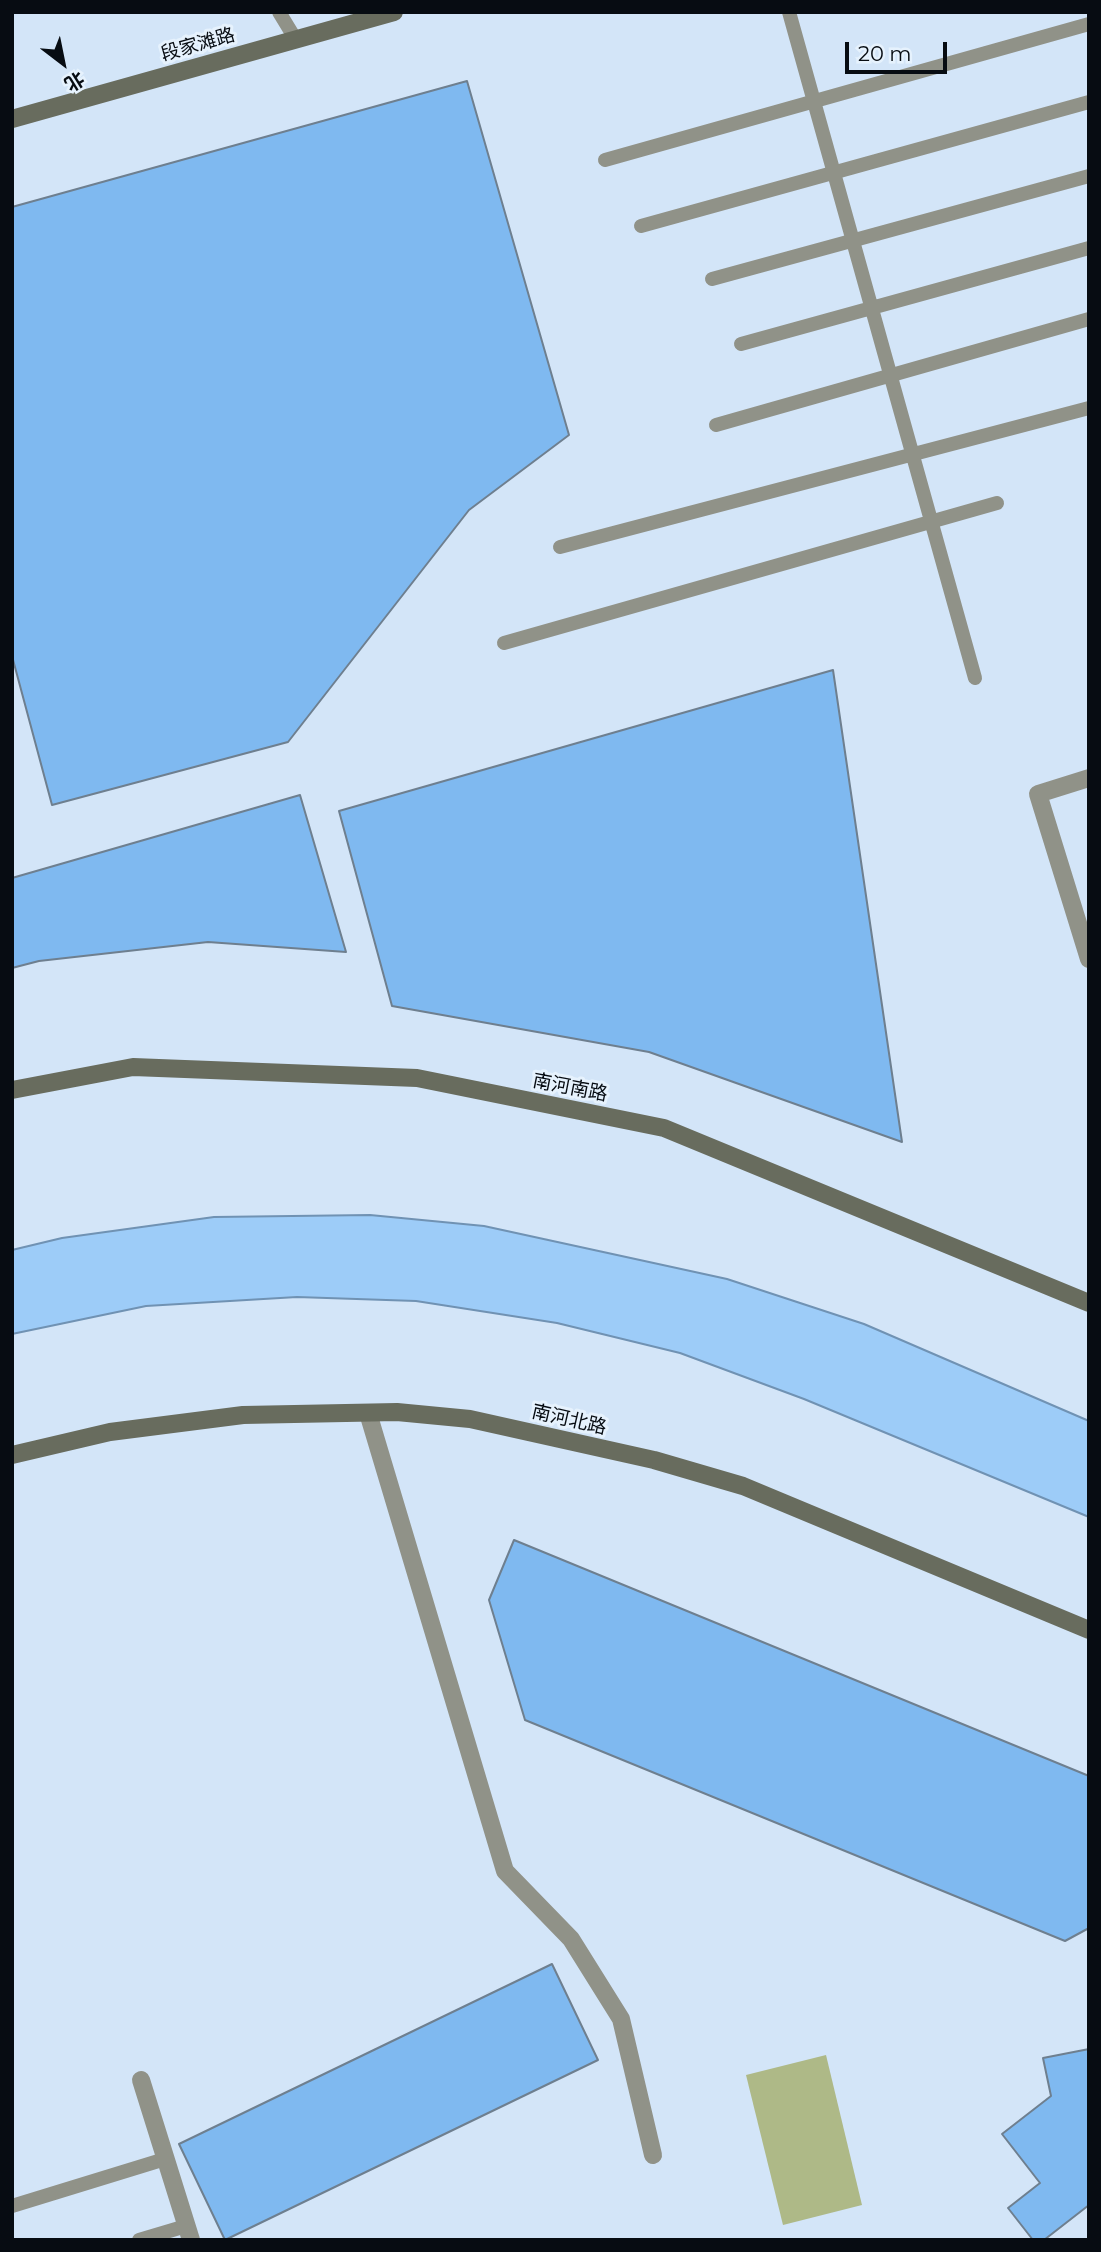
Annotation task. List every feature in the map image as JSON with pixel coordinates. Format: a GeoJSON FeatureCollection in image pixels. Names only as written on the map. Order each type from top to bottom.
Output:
{"type":"FeatureCollection","features":[{"type":"Feature","properties":{"kind":"street","name":"段家滩路"},"geometry":{"type":"LineString","coordinates":[[12,119],[394,12]]}},
{"type":"Feature","properties":{"kind":"street"},"geometry":{"type":"LineString","coordinates":[[1089,778],[1038,794],[1089,959]]}},
{"type":"Feature","properties":{"kind":"street","name":"南河南路"},"geometry":{"type":"LineString","coordinates":[[12,1090],[133,1067],[417,1078],[664,1128],[1089,1303]]}},
{"type":"Feature","properties":{"kind":"street","name":"南河北路"},"geometry":{"type":"LineString","coordinates":[[12,1455],[110,1432],[243,1415],[397,1412],[470,1419],[654,1460],[743,1486],[1089,1630]]}},
{"type":"Feature","properties":{"kind":"street"},"geometry":{"type":"LineString","coordinates":[[368,1413],[505,1871],[571,1940],[621,2019],[653,2155]]}},
{"type":"Feature","properties":{"kind":"street"},"geometry":{"type":"LineString","coordinates":[[141,2080],[188,2233]]}},
{"type":"Feature","properties":{"kind":"lane"},"geometry":{"type":"LineString","coordinates":[[279,12],[296,40]]}},
{"type":"Feature","properties":{"kind":"lane"},"geometry":{"type":"LineString","coordinates":[[789,12],[975,678]]}},
{"type":"Feature","properties":{"kind":"lane"},"geometry":{"type":"LineString","coordinates":[[606,160],[1089,24]]}},
{"type":"Feature","properties":{"kind":"lane"},"geometry":{"type":"LineString","coordinates":[[641,226],[1089,102]]}},
{"type":"Feature","properties":{"kind":"lane"},"geometry":{"type":"LineString","coordinates":[[712,279],[1089,176]]}},
{"type":"Feature","properties":{"kind":"lane"},"geometry":{"type":"LineString","coordinates":[[741,344],[1089,248]]}},
{"type":"Feature","properties":{"kind":"lane"},"geometry":{"type":"LineString","coordinates":[[716,425],[1089,319]]}},
{"type":"Feature","properties":{"kind":"lane"},"geometry":{"type":"LineString","coordinates":[[560,547],[1089,408]]}},
{"type":"Feature","properties":{"kind":"lane"},"geometry":{"type":"LineString","coordinates":[[504,643],[998,503]]}},
{"type":"Feature","properties":{"kind":"lane"},"geometry":{"type":"LineString","coordinates":[[12,2206],[165,2159]]}},
{"type":"Feature","properties":{"kind":"lane"},"geometry":{"type":"LineString","coordinates":[[139,2240],[188,2233]]}},
{"type":"Feature","properties":{"kind":"green space"},"geometry":{"type":"Polygon","coordinates":[[[826,2055],[862,2205],[783,2225],[746,2075],[826,2055]]]}},
{"type":"Feature","properties":{"kind":"water"},"geometry":{"type":"Polygon","coordinates":[[[370,1215],[484,1226],[727,1279],[864,1324],[1089,1421],[1089,1517],[804,1399],[680,1353],[557,1323],[416,1301],[297,1297],[146,1306],[12,1334],[12,1250],[62,1238],[214,1217],[370,1215]]]}},
{"type":"Feature","properties":{"kind":"building"},"geometry":{"type":"Polygon","coordinates":[[[467,81],[569,435],[469,510],[288,742],[52,805],[12,656],[12,207],[467,81]]]}},
{"type":"Feature","properties":{"kind":"building"},"geometry":{"type":"Polygon","coordinates":[[[833,670],[902,1142],[649,1052],[392,1006],[339,811],[833,670]]]}},
{"type":"Feature","properties":{"kind":"building"},"geometry":{"type":"Polygon","coordinates":[[[300,795],[346,952],[208,942],[39,961],[12,968],[12,878],[300,795]]]}},
{"type":"Feature","properties":{"kind":"building"},"geometry":{"type":"Polygon","coordinates":[[[514,1540],[1089,1776],[1089,1928],[1065,1941],[525,1720],[489,1600],[514,1540]]]}},
{"type":"Feature","properties":{"kind":"building"},"geometry":{"type":"Polygon","coordinates":[[[552,1964],[598,2060],[225,2240],[179,2144],[552,1964]]]}},
{"type":"Feature","properties":{"kind":"building"},"geometry":{"type":"Polygon","coordinates":[[[1089,2049],[1089,2205],[1044,2240],[1033,2240],[1008,2208],[1040,2183],[1002,2134],[1051,2096],[1043,2058],[1089,2049]]]}}]}
